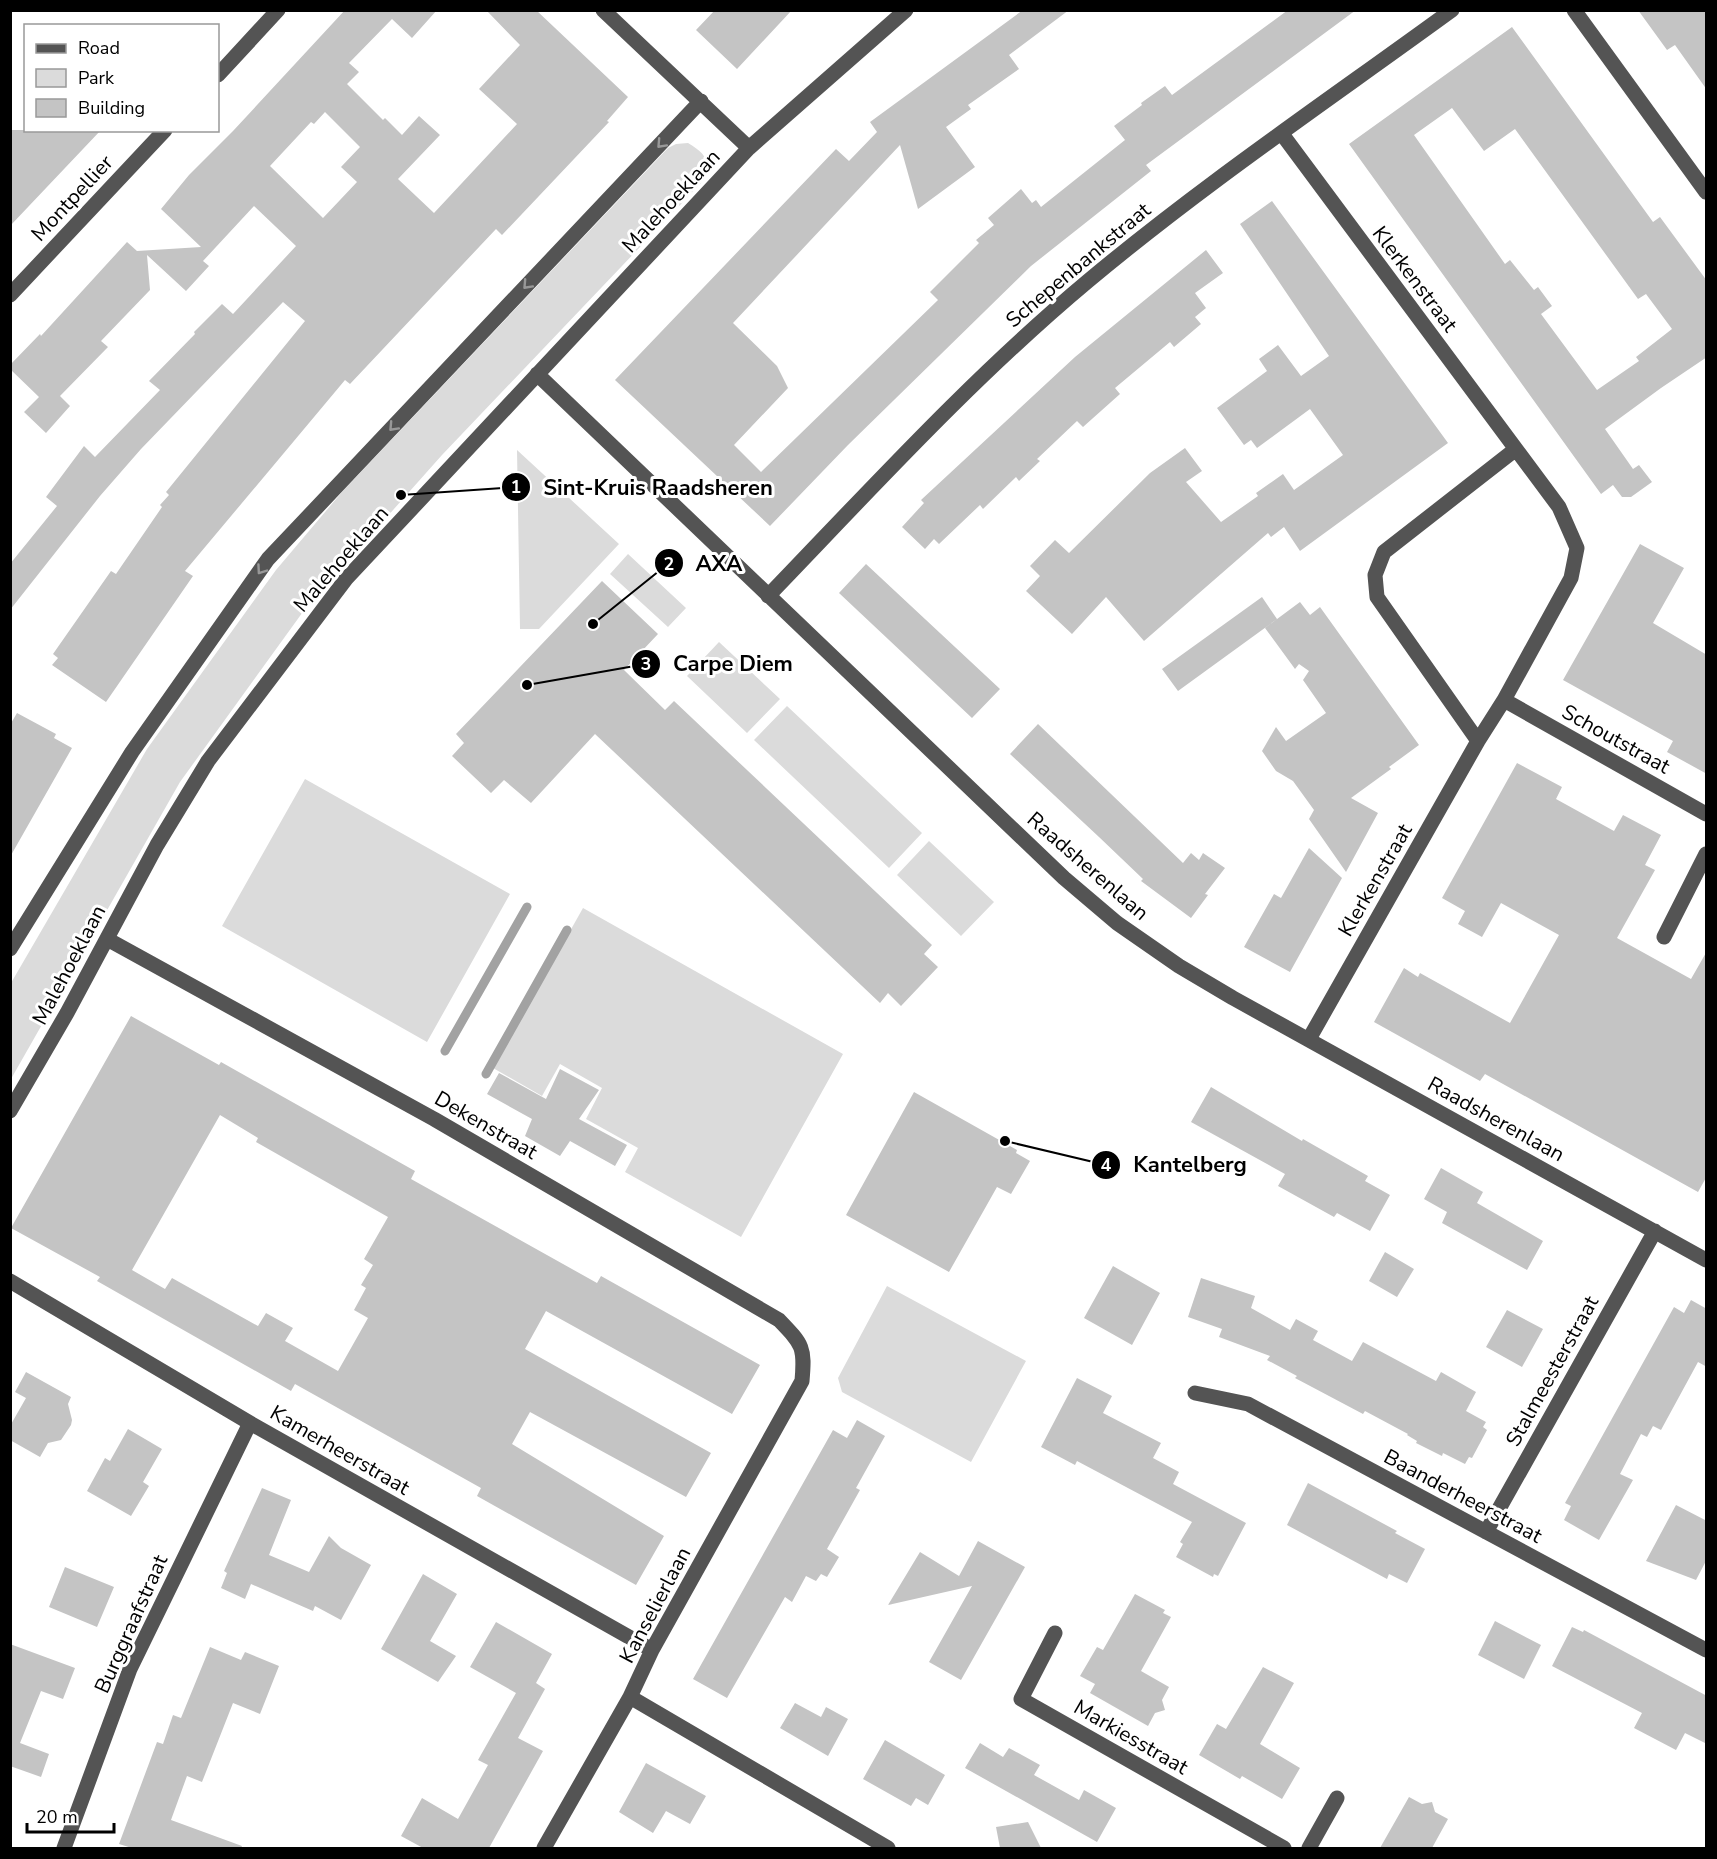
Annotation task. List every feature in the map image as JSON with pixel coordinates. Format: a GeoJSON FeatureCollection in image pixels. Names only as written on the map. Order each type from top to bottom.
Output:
{"type":"FeatureCollection","features":[{"type":"Feature","properties":{"kind":"street"},"geometry":{"type":"LineString","coordinates":[[219,74],[278,10]]}},
{"type":"Feature","properties":{"kind":"street"},"geometry":{"type":"LineString","coordinates":[[603,10],[749,148]]}},
{"type":"Feature","properties":{"kind":"street","name":"Malehoeklaan"},"geometry":{"type":"LineString","coordinates":[[10,1111],[157,845],[208,761],[339,588],[749,148],[906,10]]}},
{"type":"Feature","properties":{"kind":"street","name":"Schepenbankstraat"},"geometry":{"type":"LineString","coordinates":[[768,596],[940,417],[997,362],[1088,281],[1177,210],[1452,10]]}},
{"type":"Feature","properties":{"kind":"street"},"geometry":{"type":"LineString","coordinates":[[1574,10],[1707,192]]}},
{"type":"Feature","properties":{"kind":"street"},"geometry":{"type":"LineString","coordinates":[[10,949],[132,752],[268,559],[701,101]]}},
{"type":"Feature","properties":{"kind":"street","name":"Montpellier"},"geometry":{"type":"LineString","coordinates":[[10,294],[163,132]]}},
{"type":"Feature","properties":{"kind":"street","name":"Klerkenstraat"},"geometry":{"type":"LineString","coordinates":[[1282,134],[1559,507],[1577,548],[1572,578],[1309,1039]]}},
{"type":"Feature","properties":{"kind":"street","name":"Raadsherenlaan"},"geometry":{"type":"LineString","coordinates":[[537,375],[1064,878],[1117,923],[1179,966],[1707,1260]]}},
{"type":"Feature","properties":{"kind":"street"},"geometry":{"type":"LineString","coordinates":[[1478,741],[1377,597],[1374,575],[1384,552],[1515,449]]}},
{"type":"Feature","properties":{"kind":"street","name":"Schoutstraat"},"geometry":{"type":"LineString","coordinates":[[1504,700],[1707,814]]}},
{"type":"Feature","properties":{"kind":"street"},"geometry":{"type":"LineString","coordinates":[[1664,937],[1707,854]]}},
{"type":"Feature","properties":{"kind":"street","name":"Dekenstraat"},"geometry":{"type":"LineString","coordinates":[[107,939],[434,1119],[779,1320],[797,1339],[804,1355],[802,1382]]}},
{"type":"Feature","properties":{"kind":"street","name":"Stalmeesterstraat"},"geometry":{"type":"LineString","coordinates":[[1486,1532],[1655,1231]]}},
{"type":"Feature","properties":{"kind":"street","name":"Kamerheerstraat"},"geometry":{"type":"LineString","coordinates":[[10,1281],[250,1423],[652,1650]]}},
{"type":"Feature","properties":{"kind":"street","name":"Kanselierlaan"},"geometry":{"type":"LineString","coordinates":[[544,1848],[630,1697],[652,1650],[802,1382]]}},
{"type":"Feature","properties":{"kind":"street","name":"Baanderheerstraat"},"geometry":{"type":"LineString","coordinates":[[1194,1393],[1248,1404],[1707,1650]]}},
{"type":"Feature","properties":{"kind":"street","name":"Burggraafstraat"},"geometry":{"type":"LineString","coordinates":[[64,1848],[130,1669],[250,1423]]}},
{"type":"Feature","properties":{"kind":"street","name":"Markiesstraat"},"geometry":{"type":"LineString","coordinates":[[1055,1633],[1021,1699],[1284,1848]]}},
{"type":"Feature","properties":{"kind":"street"},"geometry":{"type":"LineString","coordinates":[[630,1697],[888,1848]]}},
{"type":"Feature","properties":{"kind":"street"},"geometry":{"type":"LineString","coordinates":[[1309,1848],[1337,1798]]}},
{"type":"Feature","properties":{"kind":"green space"},"geometry":{"type":"Polygon","coordinates":[[[688,143],[700,151],[706,160],[706,170],[701,183],[442,455],[305,609],[180,782],[11,1079],[11,983],[147,749],[276,570],[342,492],[668,148],[676,144],[688,143]]]}},
{"type":"Feature","properties":{"kind":"green space"},"geometry":{"type":"Polygon","coordinates":[[[517,450],[619,544],[539,629],[520,629],[517,450]]]}},
{"type":"Feature","properties":{"kind":"green space"},"geometry":{"type":"Polygon","coordinates":[[[628,554],[686,608],[668,627],[610,574],[628,554]]]}},
{"type":"Feature","properties":{"kind":"green space"},"geometry":{"type":"Polygon","coordinates":[[[719,642],[780,699],[747,733],[687,676],[719,642]]]}},
{"type":"Feature","properties":{"kind":"green space"},"geometry":{"type":"Polygon","coordinates":[[[787,706],[922,833],[889,868],[754,740],[787,706]]]}},
{"type":"Feature","properties":{"kind":"green space"},"geometry":{"type":"Polygon","coordinates":[[[305,779],[510,894],[427,1042],[222,926],[305,779]]]}},
{"type":"Feature","properties":{"kind":"green space"},"geometry":{"type":"Polygon","coordinates":[[[929,841],[994,902],[961,936],[897,875],[929,841]]]}},
{"type":"Feature","properties":{"kind":"green space"},"geometry":{"type":"Polygon","coordinates":[[[583,908],[843,1054],[741,1237],[625,1172],[638,1148],[586,1119],[602,1088],[560,1064],[542,1096],[493,1068],[583,908]]]}},
{"type":"Feature","properties":{"kind":"green space"},"geometry":{"type":"Polygon","coordinates":[[[887,1286],[1026,1361],[971,1462],[842,1392],[838,1378],[887,1286]]]}},
{"type":"Feature","properties":{"kind":"building"},"geometry":{"type":"Polygon","coordinates":[[[345,10],[437,10],[412,38],[392,19],[349,63],[359,72],[347,84],[383,120],[385,118],[402,135],[419,116],[440,135],[398,179],[434,213],[517,124],[479,89],[520,45],[486,10],[536,10],[628,97],[607,121],[609,122],[502,235],[496,229],[350,384],[345,380],[185,571],[193,576],[106,702],[52,665],[58,658],[53,654],[111,571],[116,574],[162,507],[160,505],[169,495],[166,492],[305,321],[283,302],[141,449],[100,496],[10,610],[10,564],[57,506],[46,497],[84,446],[95,457],[160,390],[149,381],[195,334],[194,332],[222,304],[233,314],[296,246],[254,206],[203,261],[209,266],[186,291],[147,255],[150,290],[101,341],[108,347],[60,396],[70,406],[46,433],[24,412],[39,397],[10,369],[10,365],[40,334],[41,336],[127,242],[137,251],[201,247],[161,209],[189,175],[345,10]],[[325,112],[314,124],[311,122],[270,166],[323,218],[357,182],[341,167],[360,147],[325,112]]]}},
{"type":"Feature","properties":{"kind":"building"},"geometry":{"type":"Polygon","coordinates":[[[715,10],[792,10],[737,69],[696,30],[715,10]]]}},
{"type":"Feature","properties":{"kind":"building"},"geometry":{"type":"Polygon","coordinates":[[[1023,10],[1069,10],[1009,55],[1019,69],[968,105],[971,109],[946,127],[975,167],[918,209],[900,145],[733,323],[777,366],[788,388],[734,445],[761,472],[938,300],[930,292],[979,243],[976,240],[994,225],[988,218],[1021,189],[1032,203],[1036,200],[1041,207],[1125,140],[1114,126],[1142,105],[1141,103],[1165,86],[1172,95],[1288,10],[1356,10],[1146,165],[1151,171],[1031,266],[848,445],[770,526],[615,380],[836,149],[849,161],[877,132],[870,122],[1023,10]]]}},
{"type":"Feature","properties":{"kind":"building"},"geometry":{"type":"Polygon","coordinates":[[[1638,10],[1707,10],[1707,90],[1675,45],[1667,50],[1638,10]]]}},
{"type":"Feature","properties":{"kind":"building"},"geometry":{"type":"Polygon","coordinates":[[[1512,27],[1653,222],[1660,217],[1707,281],[1707,357],[1605,429],[1633,469],[1639,465],[1652,482],[1631,497],[1622,497],[1613,485],[1601,494],[1349,144],[1512,27]],[[1452,108],[1414,135],[1505,264],[1510,260],[1534,290],[1538,287],[1552,306],[1541,314],[1597,390],[1639,361],[1636,357],[1672,329],[1646,294],[1638,299],[1515,129],[1484,151],[1452,108]]]}},
{"type":"Feature","properties":{"kind":"building"},"geometry":{"type":"Polygon","coordinates":[[[10,130],[99,132],[10,226],[10,130]]]}},
{"type":"Feature","properties":{"kind":"building"},"geometry":{"type":"Polygon","coordinates":[[[1272,201],[1448,443],[1300,551],[1284,527],[1271,537],[1268,533],[1144,641],[1106,597],[1072,634],[1026,591],[1040,576],[1030,566],[1055,540],[1069,553],[1150,473],[1185,448],[1202,471],[1186,482],[1221,522],[1258,496],[1256,493],[1283,474],[1294,490],[1343,455],[1310,409],[1257,448],[1251,440],[1244,445],[1217,408],[1267,371],[1259,359],[1278,345],[1301,376],[1329,356],[1240,224],[1272,201]]]}},
{"type":"Feature","properties":{"kind":"building"},"geometry":{"type":"Polygon","coordinates":[[[1206,250],[1223,273],[1195,293],[1206,308],[1195,317],[1201,324],[1174,347],[1170,342],[1115,388],[1120,394],[1083,427],[1077,421],[1037,459],[1040,461],[1019,481],[1016,477],[983,509],[980,505],[939,544],[934,539],[925,549],[902,527],[924,503],[921,500],[1075,357],[1206,250]]]}},
{"type":"Feature","properties":{"kind":"building"},"geometry":{"type":"Polygon","coordinates":[[[1640,544],[1684,568],[1653,623],[1707,655],[1707,774],[1667,752],[1673,741],[1563,680],[1640,544]]]}},
{"type":"Feature","properties":{"kind":"building"},"geometry":{"type":"Polygon","coordinates":[[[866,564],[1000,689],[972,718],[839,593],[866,564]]]}},
{"type":"Feature","properties":{"kind":"building"},"geometry":{"type":"Polygon","coordinates":[[[602,581],[658,634],[624,670],[665,710],[674,701],[932,945],[924,954],[938,967],[901,1006],[888,993],[880,1003],[595,734],[531,803],[504,780],[491,793],[452,756],[464,743],[456,734],[602,581]]]}},
{"type":"Feature","properties":{"kind":"building"},"geometry":{"type":"Polygon","coordinates":[[[1262,597],[1277,619],[1178,691],[1162,669],[1262,597]]]}},
{"type":"Feature","properties":{"kind":"building"},"geometry":{"type":"Polygon","coordinates":[[[1300,602],[1310,615],[1320,607],[1419,745],[1351,798],[1378,813],[1346,872],[1309,819],[1314,810],[1293,781],[1276,771],[1262,751],[1276,727],[1286,741],[1326,713],[1303,680],[1309,671],[1299,664],[1295,669],[1265,628],[1300,602]]]}},
{"type":"Feature","properties":{"kind":"building"},"geometry":{"type":"Polygon","coordinates":[[[17,713],[56,734],[54,738],[72,748],[10,857],[10,725],[17,713]]]}},
{"type":"Feature","properties":{"kind":"building"},"geometry":{"type":"Polygon","coordinates":[[[1038,724],[1183,863],[1191,853],[1199,860],[1203,853],[1225,868],[1205,894],[1208,895],[1191,918],[1141,881],[1143,879],[1010,754],[1038,724]]]}},
{"type":"Feature","properties":{"kind":"building"},"geometry":{"type":"Polygon","coordinates":[[[1517,763],[1562,787],[1556,799],[1614,831],[1623,815],[1661,835],[1645,865],[1655,870],[1617,938],[1691,979],[1707,951],[1707,1176],[1698,1192],[1485,1074],[1480,1081],[1374,1022],[1404,968],[1418,977],[1420,973],[1510,1023],[1559,935],[1501,903],[1482,937],[1458,924],[1465,911],[1442,898],[1517,763]]]}},
{"type":"Feature","properties":{"kind":"building"},"geometry":{"type":"Polygon","coordinates":[[[1309,848],[1342,878],[1290,972],[1244,947],[1274,894],[1281,898],[1309,848]]]}},
{"type":"Feature","properties":{"kind":"building"},"geometry":{"type":"Polygon","coordinates":[[[131,1016],[219,1065],[221,1062],[415,1171],[411,1179],[597,1283],[601,1276],[760,1365],[732,1414],[546,1311],[525,1349],[711,1453],[686,1497],[530,1412],[512,1444],[664,1536],[636,1585],[477,1496],[481,1488],[295,1384],[291,1391],[97,1281],[100,1277],[11,1228],[131,1016]],[[220,1115],[132,1270],[165,1289],[172,1278],[258,1326],[266,1313],[293,1328],[285,1341],[338,1371],[368,1318],[354,1310],[366,1288],[361,1285],[373,1265],[364,1259],[388,1217],[256,1142],[258,1138],[220,1115]]]}},
{"type":"Feature","properties":{"kind":"building"},"geometry":{"type":"Polygon","coordinates":[[[560,1069],[599,1090],[579,1119],[627,1145],[615,1166],[570,1141],[560,1156],[525,1136],[532,1119],[487,1094],[499,1073],[546,1099],[560,1069]]]}},
{"type":"Feature","properties":{"kind":"building"},"geometry":{"type":"Polygon","coordinates":[[[1211,1087],[1302,1141],[1303,1139],[1368,1176],[1365,1181],[1390,1195],[1370,1231],[1337,1213],[1334,1217],[1278,1186],[1285,1174],[1191,1122],[1211,1087]]]}},
{"type":"Feature","properties":{"kind":"building"},"geometry":{"type":"Polygon","coordinates":[[[914,1092],[1017,1150],[1016,1153],[1030,1161],[1011,1194],[997,1187],[949,1272],[846,1215],[914,1092]]]}},
{"type":"Feature","properties":{"kind":"building"},"geometry":{"type":"Polygon","coordinates":[[[1441,1168],[1483,1192],[1477,1203],[1543,1241],[1527,1270],[1442,1223],[1447,1212],[1424,1199],[1441,1168]]]}},
{"type":"Feature","properties":{"kind":"building"},"geometry":{"type":"Polygon","coordinates":[[[1385,1252],[1414,1269],[1397,1297],[1369,1281],[1385,1252]]]}},
{"type":"Feature","properties":{"kind":"building"},"geometry":{"type":"Polygon","coordinates":[[[1113,1266],[1160,1293],[1132,1345],[1084,1318],[1113,1266]]]}},
{"type":"Feature","properties":{"kind":"building"},"geometry":{"type":"Polygon","coordinates":[[[1201,1278],[1255,1296],[1251,1308],[1290,1330],[1296,1319],[1318,1331],[1313,1340],[1352,1361],[1363,1342],[1436,1381],[1441,1372],[1476,1392],[1466,1411],[1486,1422],[1483,1427],[1487,1430],[1472,1458],[1469,1457],[1465,1464],[1443,1453],[1442,1456],[1416,1443],[1417,1441],[1408,1434],[1365,1411],[1363,1414],[1295,1378],[1297,1376],[1267,1360],[1270,1356],[1219,1337],[1222,1329],[1188,1317],[1201,1278]]]}},
{"type":"Feature","properties":{"kind":"building"},"geometry":{"type":"Polygon","coordinates":[[[1691,1300],[1707,1309],[1707,1367],[1698,1362],[1661,1430],[1653,1426],[1647,1437],[1641,1434],[1620,1474],[1633,1480],[1599,1540],[1564,1520],[1571,1506],[1565,1503],[1674,1307],[1684,1313],[1691,1300]]]}},
{"type":"Feature","properties":{"kind":"building"},"geometry":{"type":"Polygon","coordinates":[[[1507,1310],[1543,1329],[1522,1367],[1486,1347],[1507,1310]]]}},
{"type":"Feature","properties":{"kind":"building"},"geometry":{"type":"Polygon","coordinates":[[[26,1372],[71,1397],[68,1404],[71,1425],[61,1440],[48,1443],[40,1457],[10,1440],[10,1426],[26,1398],[15,1392],[26,1372]]]}},
{"type":"Feature","properties":{"kind":"building"},"geometry":{"type":"Polygon","coordinates":[[[1077,1378],[1112,1396],[1103,1413],[1161,1443],[1153,1458],[1179,1472],[1173,1484],[1246,1523],[1218,1576],[1214,1574],[1213,1577],[1176,1557],[1183,1544],[1180,1542],[1192,1522],[1077,1461],[1075,1465],[1041,1447],[1077,1378]]]}},
{"type":"Feature","properties":{"kind":"building"},"geometry":{"type":"Polygon","coordinates":[[[857,1420],[885,1436],[856,1488],[860,1490],[827,1549],[839,1557],[827,1577],[821,1574],[816,1581],[806,1576],[792,1602],[785,1597],[727,1698],[693,1679],[833,1430],[847,1438],[857,1420]]]}},
{"type":"Feature","properties":{"kind":"building"},"geometry":{"type":"Polygon","coordinates":[[[128,1429],[162,1449],[143,1482],[149,1486],[131,1516],[87,1491],[105,1458],[110,1461],[128,1429]]]}},
{"type":"Feature","properties":{"kind":"building"},"geometry":{"type":"Polygon","coordinates":[[[1308,1483],[1397,1531],[1395,1533],[1425,1549],[1407,1583],[1389,1574],[1387,1579],[1287,1525],[1308,1483]]]}},
{"type":"Feature","properties":{"kind":"building"},"geometry":{"type":"Polygon","coordinates":[[[262,1488],[291,1500],[269,1555],[309,1572],[329,1536],[341,1548],[371,1565],[341,1620],[315,1606],[313,1611],[251,1584],[245,1599],[221,1588],[227,1573],[224,1571],[262,1488]]]}},
{"type":"Feature","properties":{"kind":"building"},"geometry":{"type":"Polygon","coordinates":[[[1676,1505],[1707,1521],[1707,1559],[1696,1580],[1646,1561],[1676,1505]]]}},
{"type":"Feature","properties":{"kind":"building"},"geometry":{"type":"Polygon","coordinates":[[[978,1541],[1025,1567],[961,1680],[929,1662],[972,1586],[888,1605],[920,1552],[959,1576],[978,1541]]]}},
{"type":"Feature","properties":{"kind":"building"},"geometry":{"type":"Polygon","coordinates":[[[65,1567],[114,1587],[97,1627],[49,1607],[65,1567]]]}},
{"type":"Feature","properties":{"kind":"building"},"geometry":{"type":"Polygon","coordinates":[[[423,1574],[457,1594],[430,1641],[456,1656],[438,1682],[381,1649],[423,1574]]]}},
{"type":"Feature","properties":{"kind":"building"},"geometry":{"type":"Polygon","coordinates":[[[1135,1594],[1165,1610],[1163,1613],[1171,1617],[1141,1671],[1169,1687],[1162,1700],[1165,1710],[1155,1713],[1148,1726],[1090,1693],[1095,1684],[1080,1676],[1097,1647],[1103,1650],[1135,1594]]]}},
{"type":"Feature","properties":{"kind":"building"},"geometry":{"type":"Polygon","coordinates":[[[1495,1621],[1541,1645],[1524,1679],[1478,1655],[1495,1621]]]}},
{"type":"Feature","properties":{"kind":"building"},"geometry":{"type":"Polygon","coordinates":[[[496,1622],[552,1654],[536,1683],[545,1689],[518,1738],[543,1751],[489,1848],[423,1848],[401,1836],[422,1798],[458,1819],[488,1765],[478,1760],[516,1693],[470,1667],[496,1622]]]}},
{"type":"Feature","properties":{"kind":"building"},"geometry":{"type":"Polygon","coordinates":[[[1572,1627],[1583,1632],[1584,1630],[1707,1696],[1707,1744],[1685,1733],[1676,1750],[1634,1728],[1642,1713],[1552,1666],[1572,1627]]]}},
{"type":"Feature","properties":{"kind":"building"},"geometry":{"type":"Polygon","coordinates":[[[10,1644],[75,1668],[63,1699],[41,1691],[20,1743],[49,1754],[41,1777],[10,1766],[10,1644]]]}},
{"type":"Feature","properties":{"kind":"building"},"geometry":{"type":"Polygon","coordinates":[[[210,1647],[241,1660],[245,1652],[279,1666],[260,1714],[233,1703],[202,1782],[187,1776],[171,1820],[242,1846],[241,1848],[132,1848],[119,1844],[157,1742],[163,1744],[173,1715],[181,1718],[210,1647]]]}},
{"type":"Feature","properties":{"kind":"building"},"geometry":{"type":"Polygon","coordinates":[[[1263,1667],[1294,1683],[1260,1744],[1300,1768],[1282,1799],[1242,1776],[1240,1779],[1199,1755],[1217,1724],[1226,1729],[1263,1667]]]}},
{"type":"Feature","properties":{"kind":"building"},"geometry":{"type":"Polygon","coordinates":[[[795,1703],[821,1717],[826,1707],[848,1719],[828,1756],[780,1728],[795,1703]]]}},
{"type":"Feature","properties":{"kind":"building"},"geometry":{"type":"Polygon","coordinates":[[[885,1740],[945,1775],[928,1805],[916,1798],[911,1806],[863,1779],[885,1740]]]}},
{"type":"Feature","properties":{"kind":"building"},"geometry":{"type":"Polygon","coordinates":[[[980,1743],[1003,1757],[1009,1748],[1040,1765],[1034,1775],[1079,1800],[1084,1790],[1116,1808],[1097,1842],[965,1768],[980,1743]]]}},
{"type":"Feature","properties":{"kind":"building"},"geometry":{"type":"Polygon","coordinates":[[[646,1763],[706,1796],[690,1824],[666,1811],[653,1833],[619,1812],[646,1763]]]}},
{"type":"Feature","properties":{"kind":"building"},"geometry":{"type":"Polygon","coordinates":[[[1409,1797],[1422,1804],[1432,1802],[1435,1812],[1448,1819],[1432,1848],[1380,1848],[1409,1797]]]}},
{"type":"Feature","properties":{"kind":"building"},"geometry":{"type":"Polygon","coordinates":[[[1028,1822],[1041,1848],[1000,1848],[996,1827],[1028,1822]]]}},
{"type":"Feature","properties":{"kind":"waterway"},"geometry":{"type":"LineString","coordinates":[[445,1051],[527,907]]}},
{"type":"Feature","properties":{"kind":"waterway"},"geometry":{"type":"LineString","coordinates":[[486,1074],[567,930]]}},
{"type":"Feature","properties":{"kind":"place","name":"Sint-Kruis Raadsheren"},"geometry":{"type":"Point","coordinates":[401,495]}},
{"type":"Feature","properties":{"kind":"place","name":"AXA"},"geometry":{"type":"Point","coordinates":[593,624]}},
{"type":"Feature","properties":{"kind":"place","name":"Carpe Diem"},"geometry":{"type":"Point","coordinates":[527,685]}},
{"type":"Feature","properties":{"kind":"place","name":"Kantelberg"},"geometry":{"type":"Point","coordinates":[1005,1141]}}]}
